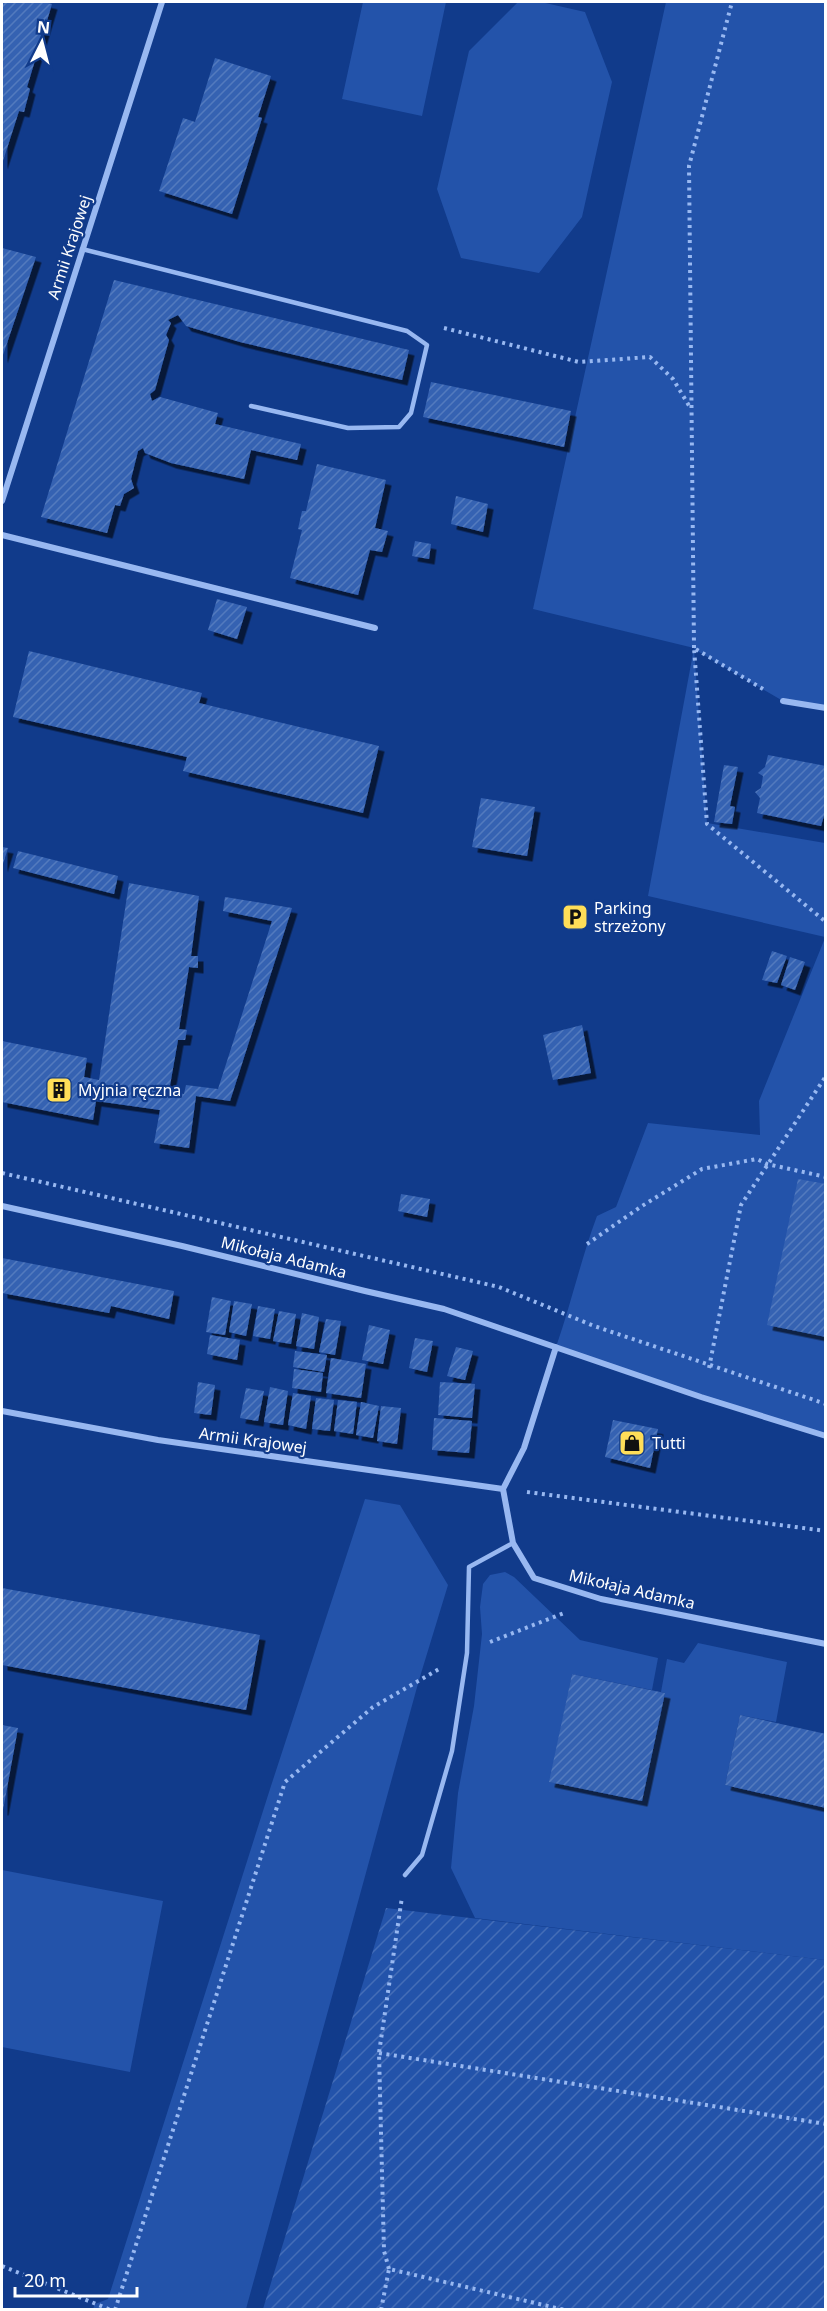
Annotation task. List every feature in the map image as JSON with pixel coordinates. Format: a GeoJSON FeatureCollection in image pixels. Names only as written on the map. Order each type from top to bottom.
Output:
{"type":"FeatureCollection","features":[{"type":"Feature","properties":{"kind":"street","name":"Armii Krajowej"},"geometry":{"type":"LineString","coordinates":[[2,501],[162,2]]}},
{"type":"Feature","properties":{"kind":"street"},"geometry":{"type":"LineString","coordinates":[[2,535],[375,628]]}},
{"type":"Feature","properties":{"kind":"street"},"geometry":{"type":"LineString","coordinates":[[783,700],[825,708]]}},
{"type":"Feature","properties":{"kind":"street","name":"Mikołaja Adamka"},"geometry":{"type":"LineString","coordinates":[[2,1206],[182,1246],[365,1292],[444,1309],[701,1397],[825,1436]]}},
{"type":"Feature","properties":{"kind":"street"},"geometry":{"type":"LineString","coordinates":[[503,1489],[524,1448],[556,1347]]}},
{"type":"Feature","properties":{"kind":"street","name":"Armii Krajowej"},"geometry":{"type":"LineString","coordinates":[[2,1411],[158,1440],[503,1489]]}},
{"type":"Feature","properties":{"kind":"street","name":"Mikołaja Adamka"},"geometry":{"type":"LineString","coordinates":[[503,1489],[513,1543],[534,1578],[601,1599],[825,1644]]}},
{"type":"Feature","properties":{"kind":"lane"},"geometry":{"type":"LineString","coordinates":[[82,249],[407,331],[427,345],[411,414],[399,427],[348,428],[251,406]]}},
{"type":"Feature","properties":{"kind":"lane"},"geometry":{"type":"LineString","coordinates":[[405,1875],[422,1855],[452,1751],[467,1653],[469,1567],[513,1543]]}},
{"type":"Feature","properties":{"kind":"path"},"geometry":{"type":"LineString","coordinates":[[732,2],[689,166],[694,648],[707,824],[825,922]]}},
{"type":"Feature","properties":{"kind":"path"},"geometry":{"type":"LineString","coordinates":[[650,357],[674,379],[692,411]]}},
{"type":"Feature","properties":{"kind":"path"},"geometry":{"type":"LineString","coordinates":[[694,648],[783,700]]}},
{"type":"Feature","properties":{"kind":"path"},"geometry":{"type":"LineString","coordinates":[[701,1397],[710,1367],[741,1205],[825,1076]]}},
{"type":"Feature","properties":{"kind":"path"},"geometry":{"type":"LineString","coordinates":[[586,1244],[702,1168],[757,1159],[767,1164],[825,1178]]}},
{"type":"Feature","properties":{"kind":"path"},"geometry":{"type":"LineString","coordinates":[[503,1489],[825,1531]]}},
{"type":"Feature","properties":{"kind":"path"},"geometry":{"type":"LineString","coordinates":[[2,2266],[113,2310],[285,1782],[373,1707],[481,1645],[601,1599]]}},
{"type":"Feature","properties":{"kind":"path"},"geometry":{"type":"LineString","coordinates":[[381,2310],[389,2269],[384,2251],[379,2053],[405,1875]]}},
{"type":"Feature","properties":{"kind":"path"},"geometry":{"type":"LineString","coordinates":[[379,2053],[825,2124]]}},
{"type":"Feature","properties":{"kind":"path"},"geometry":{"type":"LineString","coordinates":[[389,2269],[565,2310]]}},
{"type":"Feature","properties":{"kind":"path"},"geometry":{"type":"LineString","coordinates":[[93,2310],[95,2304]]}},
{"type":"Feature","properties":{"kind":"shaded area"},"geometry":{"type":"Polygon","coordinates":[[[363,2],[446,2],[422,116],[342,99],[363,2]]]}},
{"type":"Feature","properties":{"kind":"shaded area"},"geometry":{"type":"Polygon","coordinates":[[[518,2],[541,2],[585,12],[612,82],[582,217],[539,273],[461,258],[437,189],[469,51],[518,2]]]}},
{"type":"Feature","properties":{"kind":"shaded area"},"geometry":{"type":"Polygon","coordinates":[[[666,2],[825,2],[825,708],[783,701],[694,649],[707,823],[825,843],[825,937],[648,896],[694,648],[533,609],[666,2]]]}},
{"type":"Feature","properties":{"kind":"shaded area"},"geometry":{"type":"Polygon","coordinates":[[[825,938],[825,1436],[556,1347],[597,1216],[616,1207],[648,1123],[760,1135],[759,1101],[825,938]]]}},
{"type":"Feature","properties":{"kind":"shaded area"},"geometry":{"type":"Polygon","coordinates":[[[365,1499],[400,1505],[448,1585],[419,1680],[246,2309],[93,2309],[95,2304],[108,2299],[365,1499]]]}},
{"type":"Feature","properties":{"kind":"shaded area"},"geometry":{"type":"Polygon","coordinates":[[[505,1572],[514,1577],[580,1640],[658,1658],[652,1690],[572,1674],[550,1782],[642,1801],[665,1693],[661,1692],[667,1659],[684,1663],[698,1643],[787,1662],[776,1722],[740,1715],[725,1785],[825,1808],[825,1960],[475,1918],[451,1868],[458,1793],[474,1706],[482,1634],[480,1607],[483,1584],[490,1575],[505,1572]]]}},
{"type":"Feature","properties":{"kind":"shaded area"},"geometry":{"type":"Polygon","coordinates":[[[2,1870],[163,1901],[130,2072],[2,2047],[2,1870]]]}},
{"type":"Feature","properties":{"kind":"shaded area"},"geometry":{"type":"Polygon","coordinates":[[[386,1908],[825,1960],[825,2309],[263,2309],[386,1908]]]}},
{"type":"Feature","properties":{"kind":"building"},"geometry":{"type":"Polygon","coordinates":[[[2,2],[52,4],[27,87],[30,89],[24,112],[19,111],[2,164],[2,2]]]}},
{"type":"Feature","properties":{"kind":"building"},"geometry":{"type":"Polygon","coordinates":[[[215,58],[271,76],[258,117],[262,118],[232,214],[159,191],[183,118],[195,122],[215,58]]]}},
{"type":"Feature","properties":{"kind":"building"},"geometry":{"type":"Polygon","coordinates":[[[2,248],[36,257],[2,358],[2,248]]]}},
{"type":"Feature","properties":{"kind":"building"},"geometry":{"type":"Polygon","coordinates":[[[114,280],[409,350],[402,380],[240,342],[186,326],[178,315],[168,320],[171,323],[166,335],[169,340],[155,390],[150,394],[152,401],[160,397],[218,413],[215,424],[301,444],[297,460],[251,450],[244,479],[171,463],[145,453],[143,448],[138,451],[131,479],[134,488],[124,494],[120,506],[115,505],[107,533],[41,517],[114,280]]]}},
{"type":"Feature","properties":{"kind":"building"},"geometry":{"type":"Polygon","coordinates":[[[431,382],[571,411],[564,447],[423,417],[431,382]]]}},
{"type":"Feature","properties":{"kind":"building"},"geometry":{"type":"Polygon","coordinates":[[[317,464],[386,480],[375,528],[388,531],[382,552],[370,550],[358,595],[290,578],[302,530],[298,529],[302,511],[306,511],[317,464]]]}},
{"type":"Feature","properties":{"kind":"building"},"geometry":{"type":"Polygon","coordinates":[[[456,496],[488,504],[483,532],[451,524],[456,496]]]}},
{"type":"Feature","properties":{"kind":"building"},"geometry":{"type":"Polygon","coordinates":[[[415,541],[431,544],[429,559],[412,556],[415,541]]]}},
{"type":"Feature","properties":{"kind":"building"},"geometry":{"type":"Polygon","coordinates":[[[217,599],[247,607],[237,639],[208,630],[217,599]]]}},
{"type":"Feature","properties":{"kind":"building"},"geometry":{"type":"Polygon","coordinates":[[[29,651],[202,693],[199,703],[379,746],[363,813],[183,771],[187,757],[13,717],[29,651]]]}},
{"type":"Feature","properties":{"kind":"building"},"geometry":{"type":"Polygon","coordinates":[[[768,755],[826,766],[826,809],[821,826],[757,813],[760,798],[755,792],[761,788],[763,776],[758,773],[765,767],[768,755]]]}},
{"type":"Feature","properties":{"kind":"building"},"geometry":{"type":"Polygon","coordinates":[[[724,765],[738,767],[730,806],[735,807],[732,824],[714,822],[724,765]]]}},
{"type":"Feature","properties":{"kind":"building"},"geometry":{"type":"Polygon","coordinates":[[[481,798],[535,807],[527,856],[472,847],[481,798]]]}},
{"type":"Feature","properties":{"kind":"building"},"geometry":{"type":"Polygon","coordinates":[[[2,847],[8,848],[2,867],[2,847]]]}},
{"type":"Feature","properties":{"kind":"building"},"geometry":{"type":"Polygon","coordinates":[[[18,851],[118,876],[114,894],[13,868],[18,851]]]}},
{"type":"Feature","properties":{"kind":"building"},"geometry":{"type":"Polygon","coordinates":[[[129,883],[199,896],[191,956],[198,956],[198,968],[189,967],[179,1029],[187,1030],[185,1040],[178,1040],[169,1091],[184,1094],[186,1085],[218,1089],[272,921],[223,911],[225,897],[292,908],[230,1101],[196,1096],[189,1148],[154,1143],[160,1110],[96,1101],[93,1120],[2,1102],[2,1041],[87,1058],[84,1077],[99,1080],[129,883]]]}},
{"type":"Feature","properties":{"kind":"building"},"geometry":{"type":"Polygon","coordinates":[[[772,951],[787,956],[777,983],[762,980],[772,951]]]}},
{"type":"Feature","properties":{"kind":"building"},"geometry":{"type":"Polygon","coordinates":[[[790,957],[805,962],[795,990],[781,985],[790,957]]]}},
{"type":"Feature","properties":{"kind":"building"},"geometry":{"type":"Polygon","coordinates":[[[582,1025],[591,1073],[553,1080],[543,1035],[582,1025]]]}},
{"type":"Feature","properties":{"kind":"building"},"geometry":{"type":"Polygon","coordinates":[[[798,1179],[826,1184],[826,1337],[767,1325],[798,1179]]]}},
{"type":"Feature","properties":{"kind":"building"},"geometry":{"type":"Polygon","coordinates":[[[401,1194],[430,1199],[427,1217],[398,1211],[401,1194]]]}},
{"type":"Feature","properties":{"kind":"building"},"geometry":{"type":"Polygon","coordinates":[[[2,1258],[174,1291],[169,1319],[111,1306],[109,1313],[2,1293],[2,1258]]]}},
{"type":"Feature","properties":{"kind":"building"},"geometry":{"type":"Polygon","coordinates":[[[212,1297],[231,1301],[225,1335],[206,1332],[212,1297]]]}},
{"type":"Feature","properties":{"kind":"building"},"geometry":{"type":"Polygon","coordinates":[[[234,1301],[252,1304],[246,1336],[229,1332],[234,1301]]]}},
{"type":"Feature","properties":{"kind":"building"},"geometry":{"type":"Polygon","coordinates":[[[258,1306],[275,1309],[270,1339],[253,1336],[258,1306]]]}},
{"type":"Feature","properties":{"kind":"building"},"geometry":{"type":"Polygon","coordinates":[[[279,1311],[296,1314],[291,1344],[273,1341],[279,1311]]]}},
{"type":"Feature","properties":{"kind":"building"},"geometry":{"type":"Polygon","coordinates":[[[302,1313],[319,1317],[314,1349],[296,1346],[302,1313]]]}},
{"type":"Feature","properties":{"kind":"building"},"geometry":{"type":"Polygon","coordinates":[[[326,1319],[341,1321],[335,1355],[319,1352],[326,1319]]]}},
{"type":"Feature","properties":{"kind":"building"},"geometry":{"type":"Polygon","coordinates":[[[369,1325],[390,1330],[383,1364],[362,1360],[369,1325]]]}},
{"type":"Feature","properties":{"kind":"building"},"geometry":{"type":"Polygon","coordinates":[[[210,1335],[240,1340],[237,1360],[207,1354],[210,1335]]]}},
{"type":"Feature","properties":{"kind":"building"},"geometry":{"type":"Polygon","coordinates":[[[415,1338],[433,1341],[427,1372],[409,1368],[415,1338]]]}},
{"type":"Feature","properties":{"kind":"building"},"geometry":{"type":"Polygon","coordinates":[[[456,1347],[473,1351],[465,1380],[447,1376],[456,1347]]]}},
{"type":"Feature","properties":{"kind":"building"},"geometry":{"type":"Polygon","coordinates":[[[295,1351],[327,1355],[324,1372],[293,1367],[295,1351]]]}},
{"type":"Feature","properties":{"kind":"building"},"geometry":{"type":"Polygon","coordinates":[[[331,1358],[366,1364],[361,1398],[326,1393],[331,1358]]]}},
{"type":"Feature","properties":{"kind":"building"},"geometry":{"type":"Polygon","coordinates":[[[294,1369],[323,1373],[321,1392],[292,1388],[294,1369]]]}},
{"type":"Feature","properties":{"kind":"building"},"geometry":{"type":"Polygon","coordinates":[[[198,1382],[215,1385],[211,1415],[194,1413],[198,1382]]]}},
{"type":"Feature","properties":{"kind":"building"},"geometry":{"type":"Polygon","coordinates":[[[440,1382],[475,1384],[472,1418],[438,1415],[440,1382]]]}},
{"type":"Feature","properties":{"kind":"building"},"geometry":{"type":"Polygon","coordinates":[[[270,1387],[288,1391],[283,1425],[264,1422],[270,1387]]]}},
{"type":"Feature","properties":{"kind":"building"},"geometry":{"type":"Polygon","coordinates":[[[246,1388],[264,1391],[258,1421],[240,1418],[246,1388]]]}},
{"type":"Feature","properties":{"kind":"building"},"geometry":{"type":"Polygon","coordinates":[[[293,1393],[311,1396],[306,1429],[288,1425],[293,1393]]]}},
{"type":"Feature","properties":{"kind":"building"},"geometry":{"type":"Polygon","coordinates":[[[316,1398],[334,1400],[330,1431],[312,1429],[316,1398]]]}},
{"type":"Feature","properties":{"kind":"building"},"geometry":{"type":"Polygon","coordinates":[[[338,1400],[357,1402],[353,1434],[334,1431],[338,1400]]]}},
{"type":"Feature","properties":{"kind":"building"},"geometry":{"type":"Polygon","coordinates":[[[361,1402],[379,1406],[373,1438],[356,1435],[361,1402]]]}},
{"type":"Feature","properties":{"kind":"building"},"geometry":{"type":"Polygon","coordinates":[[[381,1406],[401,1408],[397,1444],[377,1441],[381,1406]]]}},
{"type":"Feature","properties":{"kind":"building"},"geometry":{"type":"Polygon","coordinates":[[[434,1418],[472,1421],[469,1453],[432,1450],[434,1418]]]}},
{"type":"Feature","properties":{"kind":"building","name":"Tutti"},"geometry":{"type":"Polygon","coordinates":[[[613,1420],[658,1429],[650,1468],[605,1457],[613,1420]]]}},
{"type":"Feature","properties":{"kind":"building"},"geometry":{"type":"Polygon","coordinates":[[[2,1588],[260,1635],[246,1710],[2,1665],[2,1588]]]}},
{"type":"Feature","properties":{"kind":"building"},"geometry":{"type":"Polygon","coordinates":[[[572,1674],[665,1693],[642,1801],[549,1782],[572,1674]]]}},
{"type":"Feature","properties":{"kind":"building"},"geometry":{"type":"Polygon","coordinates":[[[740,1715],[826,1734],[826,1808],[725,1785],[740,1715]]]}},
{"type":"Feature","properties":{"kind":"building"},"geometry":{"type":"Polygon","coordinates":[[[2,1725],[18,1728],[3,1810],[2,1810],[2,1725]]]}},
{"type":"Feature","properties":{"kind":"place","name":"Parking strzeżony"},"geometry":{"type":"Point","coordinates":[575,917]}},
{"type":"Feature","properties":{"kind":"place","name":"Myjnia ręczna"},"geometry":{"type":"Point","coordinates":[59,1090]}},
{"type":"Feature","properties":{"kind":"place","name":"Tutti"},"geometry":{"type":"Point","coordinates":[632,1443]}}]}
